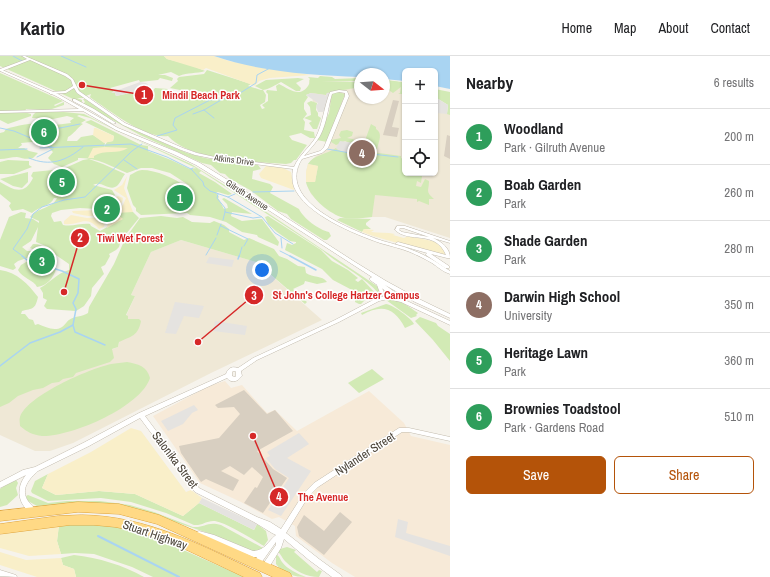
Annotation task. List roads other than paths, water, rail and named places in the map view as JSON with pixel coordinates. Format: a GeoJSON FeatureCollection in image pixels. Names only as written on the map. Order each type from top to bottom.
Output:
{"type":"FeatureCollection","features":[{"type":"Feature","properties":{"kind":"highway","name":"Stuart Highway"},"geometry":{"type":"LineString","coordinates":[[0,516],[78,507],[119,509],[146,516],[180,529],[258,572]]}},
{"type":"Feature","properties":{"kind":"highway","name":"Stuart Highway"},"geometry":{"type":"LineString","coordinates":[[0,529],[62,521],[93,520],[117,522],[170,538],[258,572],[286,577]]}},
{"type":"Feature","properties":{"kind":"street"},"geometry":{"type":"LineString","coordinates":[[23,56],[66,75],[72,80],[77,91],[70,90]]}},
{"type":"Feature","properties":{"kind":"street"},"geometry":{"type":"LineString","coordinates":[[1,69],[30,59]]}},
{"type":"Feature","properties":{"kind":"street","name":"Gilruth Avenue"},"geometry":{"type":"LineString","coordinates":[[1,69],[71,103],[117,129],[181,155],[215,174],[351,263],[418,301],[450,316]]}},
{"type":"Feature","properties":{"kind":"street","name":"Gilruth Avenue"},"geometry":{"type":"LineString","coordinates":[[1,69],[56,93],[65,94],[138,137]]}},
{"type":"Feature","properties":{"kind":"street"},"geometry":{"type":"LineString","coordinates":[[65,94],[75,86]]}},
{"type":"Feature","properties":{"kind":"street"},"geometry":{"type":"LineString","coordinates":[[300,158],[321,152],[326,148],[346,96],[346,92],[339,90],[331,93],[328,109],[318,136],[300,158],[295,168],[295,187],[305,202],[326,217],[364,235],[414,252],[450,273]]}},
{"type":"Feature","properties":{"kind":"street","name":"Atkins Drive"},"geometry":{"type":"LineString","coordinates":[[77,91],[128,126],[189,152],[215,158],[295,168]]}},
{"type":"Feature","properties":{"kind":"street"},"geometry":{"type":"LineString","coordinates":[[51,93],[56,93]]}},
{"type":"Feature","properties":{"kind":"street"},"geometry":{"type":"LineString","coordinates":[[62,110],[67,108],[71,103]]}},
{"type":"Feature","properties":{"kind":"street"},"geometry":{"type":"LineString","coordinates":[[55,111],[90,111],[108,120]]}},
{"type":"Feature","properties":{"kind":"street"},"geometry":{"type":"LineString","coordinates":[[0,112],[55,111],[89,114]]}},
{"type":"Feature","properties":{"kind":"street"},"geometry":{"type":"LineString","coordinates":[[449,257],[445,246],[439,241],[401,233],[397,230],[399,227],[403,227],[450,242]]}},
{"type":"Feature","properties":{"kind":"street"},"geometry":{"type":"LineString","coordinates":[[364,235],[449,257]]}},
{"type":"Feature","properties":{"kind":"street"},"geometry":{"type":"LineString","coordinates":[[372,238],[421,252],[449,268]]}},
{"type":"Feature","properties":{"kind":"street"},"geometry":{"type":"LineString","coordinates":[[449,257],[444,261],[449,268]]}},
{"type":"Feature","properties":{"kind":"street","name":"Gilruth Avenue"},"geometry":{"type":"LineString","coordinates":[[351,263],[379,285],[405,302],[450,324]]}},
{"type":"Feature","properties":{"kind":"street"},"geometry":{"type":"LineString","coordinates":[[373,302],[382,293],[379,285]]}},
{"type":"Feature","properties":{"kind":"street"},"geometry":{"type":"LineString","coordinates":[[0,485],[25,472],[36,469],[141,415],[228,375],[234,379],[238,378],[240,373],[238,370],[255,359],[373,302],[388,297],[405,302]]}},
{"type":"Feature","properties":{"kind":"street"},"geometry":{"type":"LineString","coordinates":[[418,301],[450,312]]}},
{"type":"Feature","properties":{"kind":"street","name":"Salonika Street"},"geometry":{"type":"LineString","coordinates":[[141,415],[194,488],[204,495],[256,520],[274,532],[282,534],[324,568],[338,577]]}},
{"type":"Feature","properties":{"kind":"street","name":"Nylander Street"},"geometry":{"type":"LineString","coordinates":[[258,572],[279,546],[282,534],[306,496],[316,485],[401,430],[409,430],[450,439]]}},
{"type":"Feature","properties":{"kind":"street"},"geometry":{"type":"LineString","coordinates":[[33,511],[25,504],[21,490],[24,482],[36,469]]}},
{"type":"Feature","properties":{"kind":"street","name":"Stuart Highway"},"geometry":{"type":"LineString","coordinates":[[180,529],[214,538],[253,554],[259,554],[268,549]]}},
{"type":"Feature","properties":{"kind":"street","name":"Nylander Street"},"geometry":{"type":"LineString","coordinates":[[258,572],[274,539],[282,534]]}},
{"type":"Feature","properties":{"kind":"street"},"geometry":{"type":"LineString","coordinates":[[0,573],[13,577]]}},
{"type":"Feature","properties":{"kind":"water"},"geometry":{"type":"Polygon","coordinates":[[[214,56],[450,56],[450,89],[438,87],[438,68],[402,68],[402,81],[390,80],[390,68],[354,68],[354,77],[286,72],[249,66],[214,56]]]}},
{"type":"Feature","properties":{"kind":"waterway"},"geometry":{"type":"LineString","coordinates":[[13,56],[22,61]]}},
{"type":"Feature","properties":{"kind":"waterway"},"geometry":{"type":"LineString","coordinates":[[61,56],[86,67]]}},
{"type":"Feature","properties":{"kind":"waterway"},"geometry":{"type":"LineString","coordinates":[[157,136],[177,130],[173,125],[175,118],[210,100],[222,99],[237,95],[256,83],[257,75],[270,68]]}},
{"type":"Feature","properties":{"kind":"waterway"},"geometry":{"type":"LineString","coordinates":[[204,110],[221,100]]}},
{"type":"Feature","properties":{"kind":"waterway"},"geometry":{"type":"LineString","coordinates":[[193,114],[204,110]]}},
{"type":"Feature","properties":{"kind":"waterway"},"geometry":{"type":"LineString","coordinates":[[204,110],[214,118]]}},
{"type":"Feature","properties":{"kind":"waterway"},"geometry":{"type":"LineString","coordinates":[[36,140],[50,130],[80,124]]}},
{"type":"Feature","properties":{"kind":"waterway"},"geometry":{"type":"LineString","coordinates":[[0,128],[14,131],[36,140]]}},
{"type":"Feature","properties":{"kind":"waterway"},"geometry":{"type":"LineString","coordinates":[[36,140],[52,147]]}},
{"type":"Feature","properties":{"kind":"waterway"},"geometry":{"type":"LineString","coordinates":[[40,148],[131,144],[138,147]]}},
{"type":"Feature","properties":{"kind":"waterway"},"geometry":{"type":"LineString","coordinates":[[138,147],[142,144]]}},
{"type":"Feature","properties":{"kind":"waterway"},"geometry":{"type":"LineString","coordinates":[[29,158],[44,162],[58,161],[70,156],[83,147]]}},
{"type":"Feature","properties":{"kind":"waterway"},"geometry":{"type":"LineString","coordinates":[[24,257],[13,249],[27,229],[33,214],[42,207],[64,200],[85,197],[138,147]]}},
{"type":"Feature","properties":{"kind":"waterway"},"geometry":{"type":"LineString","coordinates":[[138,147],[167,157],[191,169]]}},
{"type":"Feature","properties":{"kind":"waterway"},"geometry":{"type":"LineString","coordinates":[[0,150],[27,149]]}},
{"type":"Feature","properties":{"kind":"waterway"},"geometry":{"type":"LineString","coordinates":[[37,157],[53,149]]}},
{"type":"Feature","properties":{"kind":"waterway"},"geometry":{"type":"LineString","coordinates":[[327,149],[362,155],[372,154],[398,157]]}},
{"type":"Feature","properties":{"kind":"waterway"},"geometry":{"type":"LineString","coordinates":[[124,160],[137,169]]}},
{"type":"Feature","properties":{"kind":"waterway"},"geometry":{"type":"LineString","coordinates":[[191,169],[203,182],[204,186],[210,191],[228,197]]}},
{"type":"Feature","properties":{"kind":"waterway"},"geometry":{"type":"LineString","coordinates":[[253,192],[294,191]]}},
{"type":"Feature","properties":{"kind":"waterway"},"geometry":{"type":"LineString","coordinates":[[218,194],[217,198],[225,208],[225,212]]}},
{"type":"Feature","properties":{"kind":"waterway"},"geometry":{"type":"LineString","coordinates":[[228,197],[235,194]]}},
{"type":"Feature","properties":{"kind":"waterway"},"geometry":{"type":"LineString","coordinates":[[228,197],[262,217],[275,233],[293,244]]}},
{"type":"Feature","properties":{"kind":"waterway"},"geometry":{"type":"LineString","coordinates":[[223,220],[225,212]]}},
{"type":"Feature","properties":{"kind":"waterway"},"geometry":{"type":"LineString","coordinates":[[225,212],[253,218],[261,217]]}},
{"type":"Feature","properties":{"kind":"waterway"},"geometry":{"type":"LineString","coordinates":[[217,235],[221,224]]}},
{"type":"Feature","properties":{"kind":"waterway"},"geometry":{"type":"LineString","coordinates":[[221,226],[248,239],[244,246]]}},
{"type":"Feature","properties":{"kind":"waterway"},"geometry":{"type":"LineString","coordinates":[[206,255],[216,238]]}},
{"type":"Feature","properties":{"kind":"waterway"},"geometry":{"type":"LineString","coordinates":[[281,238],[282,248]]}},
{"type":"Feature","properties":{"kind":"waterway"},"geometry":{"type":"LineString","coordinates":[[239,257],[242,247]]}},
{"type":"Feature","properties":{"kind":"waterway"},"geometry":{"type":"LineString","coordinates":[[280,251],[290,256]]}},
{"type":"Feature","properties":{"kind":"waterway"},"geometry":{"type":"LineString","coordinates":[[22,256],[27,260],[62,271],[79,279],[78,293],[73,303],[76,309],[73,325]]}},
{"type":"Feature","properties":{"kind":"waterway"},"geometry":{"type":"LineString","coordinates":[[290,256],[316,270]]}},
{"type":"Feature","properties":{"kind":"waterway"},"geometry":{"type":"LineString","coordinates":[[0,366],[30,343],[60,332],[73,325]]}},
{"type":"Feature","properties":{"kind":"waterway"},"geometry":{"type":"LineString","coordinates":[[73,325],[75,332],[105,345]]}},
{"type":"Feature","properties":{"kind":"waterway"},"geometry":{"type":"LineString","coordinates":[[98,536],[179,577]]}},
{"type":"Feature","properties":{"kind":"place","name":"Mindil Beach Park"},"geometry":{"type":"Point","coordinates":[82,85]}},
{"type":"Feature","properties":{"kind":"place","name":"Brownies Toadstool"},"geometry":{"type":"Point","coordinates":[44,132]}},
{"type":"Feature","properties":{"kind":"place","name":"Darwin High School"},"geometry":{"type":"Point","coordinates":[362,153]}},
{"type":"Feature","properties":{"kind":"place","name":"Heritage Lawn"},"geometry":{"type":"Point","coordinates":[62,182]}},
{"type":"Feature","properties":{"kind":"place","name":"Woodland"},"geometry":{"type":"Point","coordinates":[180,198]}},
{"type":"Feature","properties":{"kind":"place","name":"Boab Garden"},"geometry":{"type":"Point","coordinates":[107,209]}},
{"type":"Feature","properties":{"kind":"place","name":"Shade Garden"},"geometry":{"type":"Point","coordinates":[42,261]}},
{"type":"Feature","properties":{"kind":"place","name":"Tiwi Wet Forest"},"geometry":{"type":"Point","coordinates":[64,292]}},
{"type":"Feature","properties":{"kind":"place","name":"St John's College Hartzer Campus"},"geometry":{"type":"Point","coordinates":[198,342]}},
{"type":"Feature","properties":{"kind":"place","name":"The Avenue"},"geometry":{"type":"Point","coordinates":[253,436]}}]}
